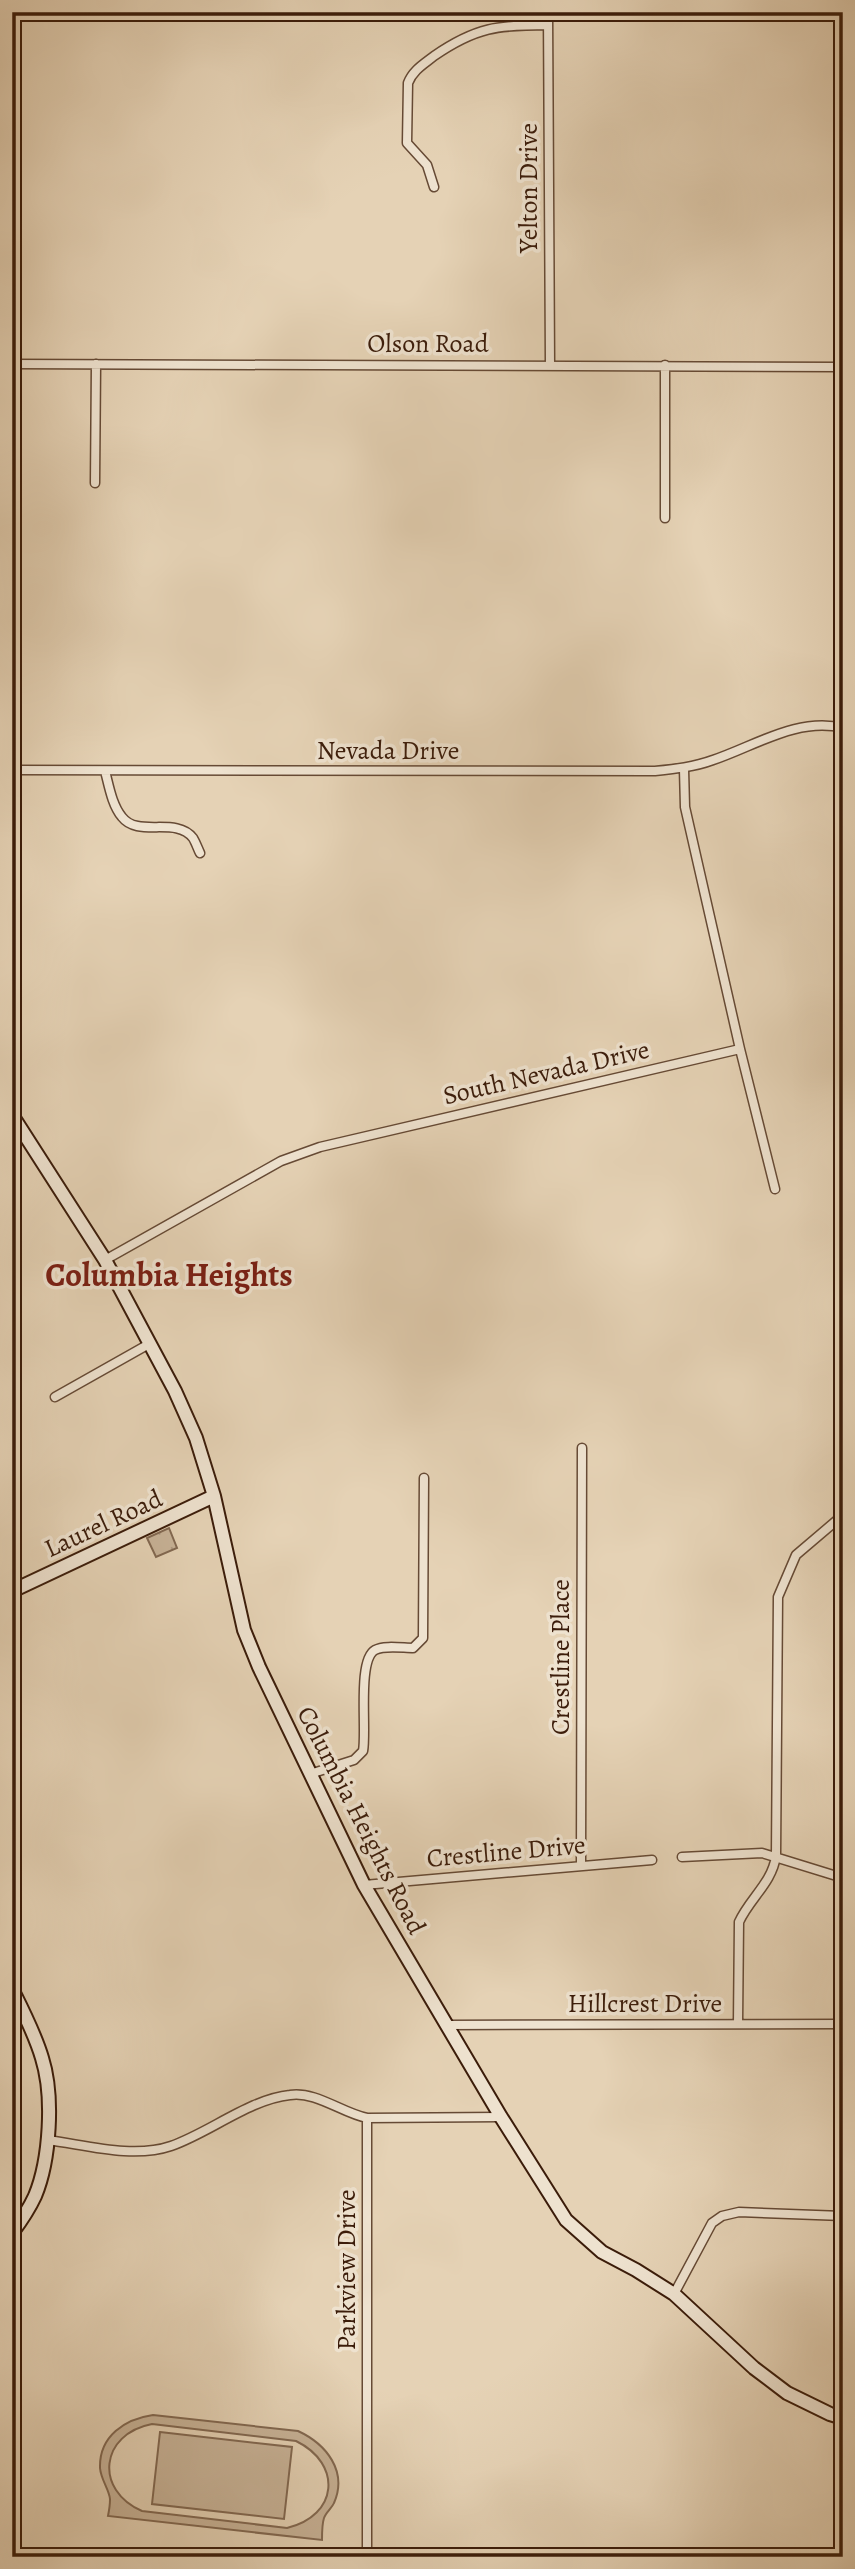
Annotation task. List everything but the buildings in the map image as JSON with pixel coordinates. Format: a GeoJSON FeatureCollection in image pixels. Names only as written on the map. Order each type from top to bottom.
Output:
{"type":"FeatureCollection","features":[{"type":"Feature","properties":{"kind":"street","name":"Yelton Drive"},"geometry":{"type":"LineString","coordinates":[[548,12],[550,364]]}},
{"type":"Feature","properties":{"kind":"street"},"geometry":{"type":"LineString","coordinates":[[434,187],[427,165],[407,143],[408,83],[412,74],[455,42],[484,29],[510,25],[548,25]]}},
{"type":"Feature","properties":{"kind":"street","name":"Olson Road"},"geometry":{"type":"LineString","coordinates":[[12,364],[843,367]]}},
{"type":"Feature","properties":{"kind":"street"},"geometry":{"type":"LineString","coordinates":[[95,483],[96,364]]}},
{"type":"Feature","properties":{"kind":"street"},"geometry":{"type":"LineString","coordinates":[[665,365],[665,518]]}},
{"type":"Feature","properties":{"kind":"street","name":"Nevada Drive"},"geometry":{"type":"LineString","coordinates":[[12,771],[654,771],[684,769],[712,761],[788,730],[812,726],[843,727]]}},
{"type":"Feature","properties":{"kind":"street"},"geometry":{"type":"LineString","coordinates":[[684,769],[685,807],[775,1189]]}},
{"type":"Feature","properties":{"kind":"street"},"geometry":{"type":"LineString","coordinates":[[105,771],[121,817],[131,826],[178,829],[192,836],[200,853]]}},
{"type":"Feature","properties":{"kind":"street","name":"South Nevada Drive"},"geometry":{"type":"LineString","coordinates":[[105,1260],[281,1161],[320,1147],[740,1049]]}},
{"type":"Feature","properties":{"kind":"street","name":"Columbia Heights Road"},"geometry":{"type":"LineString","coordinates":[[12,1115],[105,1260],[175,1391],[196,1438],[214,1496],[244,1630],[259,1667],[364,1885],[501,2117],[566,2220],[602,2252],[674,2294],[754,2368],[788,2393],[843,2418]]}},
{"type":"Feature","properties":{"kind":"street"},"geometry":{"type":"LineString","coordinates":[[55,1397],[149,1344]]}},
{"type":"Feature","properties":{"kind":"street","name":"Crestline Place"},"geometry":{"type":"LineString","coordinates":[[581,1866],[582,1448]]}},
{"type":"Feature","properties":{"kind":"street"},"geometry":{"type":"LineString","coordinates":[[310,1774],[354,1760],[363,1751],[365,1675],[369,1655],[381,1648],[413,1648],[423,1638],[425,1478]]}},
{"type":"Feature","properties":{"kind":"street","name":"Laurel Road"},"geometry":{"type":"LineString","coordinates":[[12,1591],[214,1496]]}},
{"type":"Feature","properties":{"kind":"street"},"geometry":{"type":"LineString","coordinates":[[738,2023],[739,1922],[744,1910],[766,1884],[774,1869],[776,1856],[778,1597],[796,1555],[843,1516]]}},
{"type":"Feature","properties":{"kind":"street"},"geometry":{"type":"LineString","coordinates":[[682,1857],[749,1853],[776,1856],[843,1878]]}},
{"type":"Feature","properties":{"kind":"street","name":"Crestline Drive"},"geometry":{"type":"LineString","coordinates":[[364,1885],[652,1860]]}},
{"type":"Feature","properties":{"kind":"street"},"geometry":{"type":"LineString","coordinates":[[12,1989],[43,2060],[48,2099],[48,2140],[35,2195],[12,2233]]}},
{"type":"Feature","properties":{"kind":"street","name":"Hillcrest Drive"},"geometry":{"type":"LineString","coordinates":[[446,2025],[843,2024]]}},
{"type":"Feature","properties":{"kind":"street"},"geometry":{"type":"LineString","coordinates":[[48,2140],[130,2151],[150,2151],[170,2147],[256,2106],[290,2094],[303,2095],[351,2115],[367,2118],[501,2117]]}},
{"type":"Feature","properties":{"kind":"street","name":"Parkview Drive"},"geometry":{"type":"LineString","coordinates":[[367,2118],[367,2557]]}},
{"type":"Feature","properties":{"kind":"street"},"geometry":{"type":"LineString","coordinates":[[674,2294],[712,2224],[722,2216],[738,2212],[843,2216]]}},
{"type":"Feature","properties":{"kind":"green space"},"geometry":{"type":"Polygon","coordinates":[[[169,1528],[177,1548],[156,1557],[147,1538],[169,1528]]]}},
{"type":"Feature","properties":{"kind":"green space"},"geometry":{"type":"Polygon","coordinates":[[[153,2415],[298,2431],[317,2443],[332,2460],[338,2480],[334,2503],[323,2520],[322,2540],[108,2516],[110,2499],[100,2468],[104,2447],[116,2431],[143,2417],[153,2415]],[[152,2424],[135,2430],[113,2450],[110,2477],[116,2490],[127,2502],[142,2511],[287,2528],[304,2522],[317,2513],[325,2501],[328,2489],[327,2475],[322,2463],[296,2441],[152,2424]]]}},
{"type":"Feature","properties":{"kind":"green space"},"geometry":{"type":"Polygon","coordinates":[[[160,2432],[292,2447],[284,2519],[152,2504],[160,2432]]]}},
{"type":"Feature","properties":{"kind":"district","name":"Columbia Heights"},"geometry":{"type":"Point","coordinates":[169,1274]}}]}
